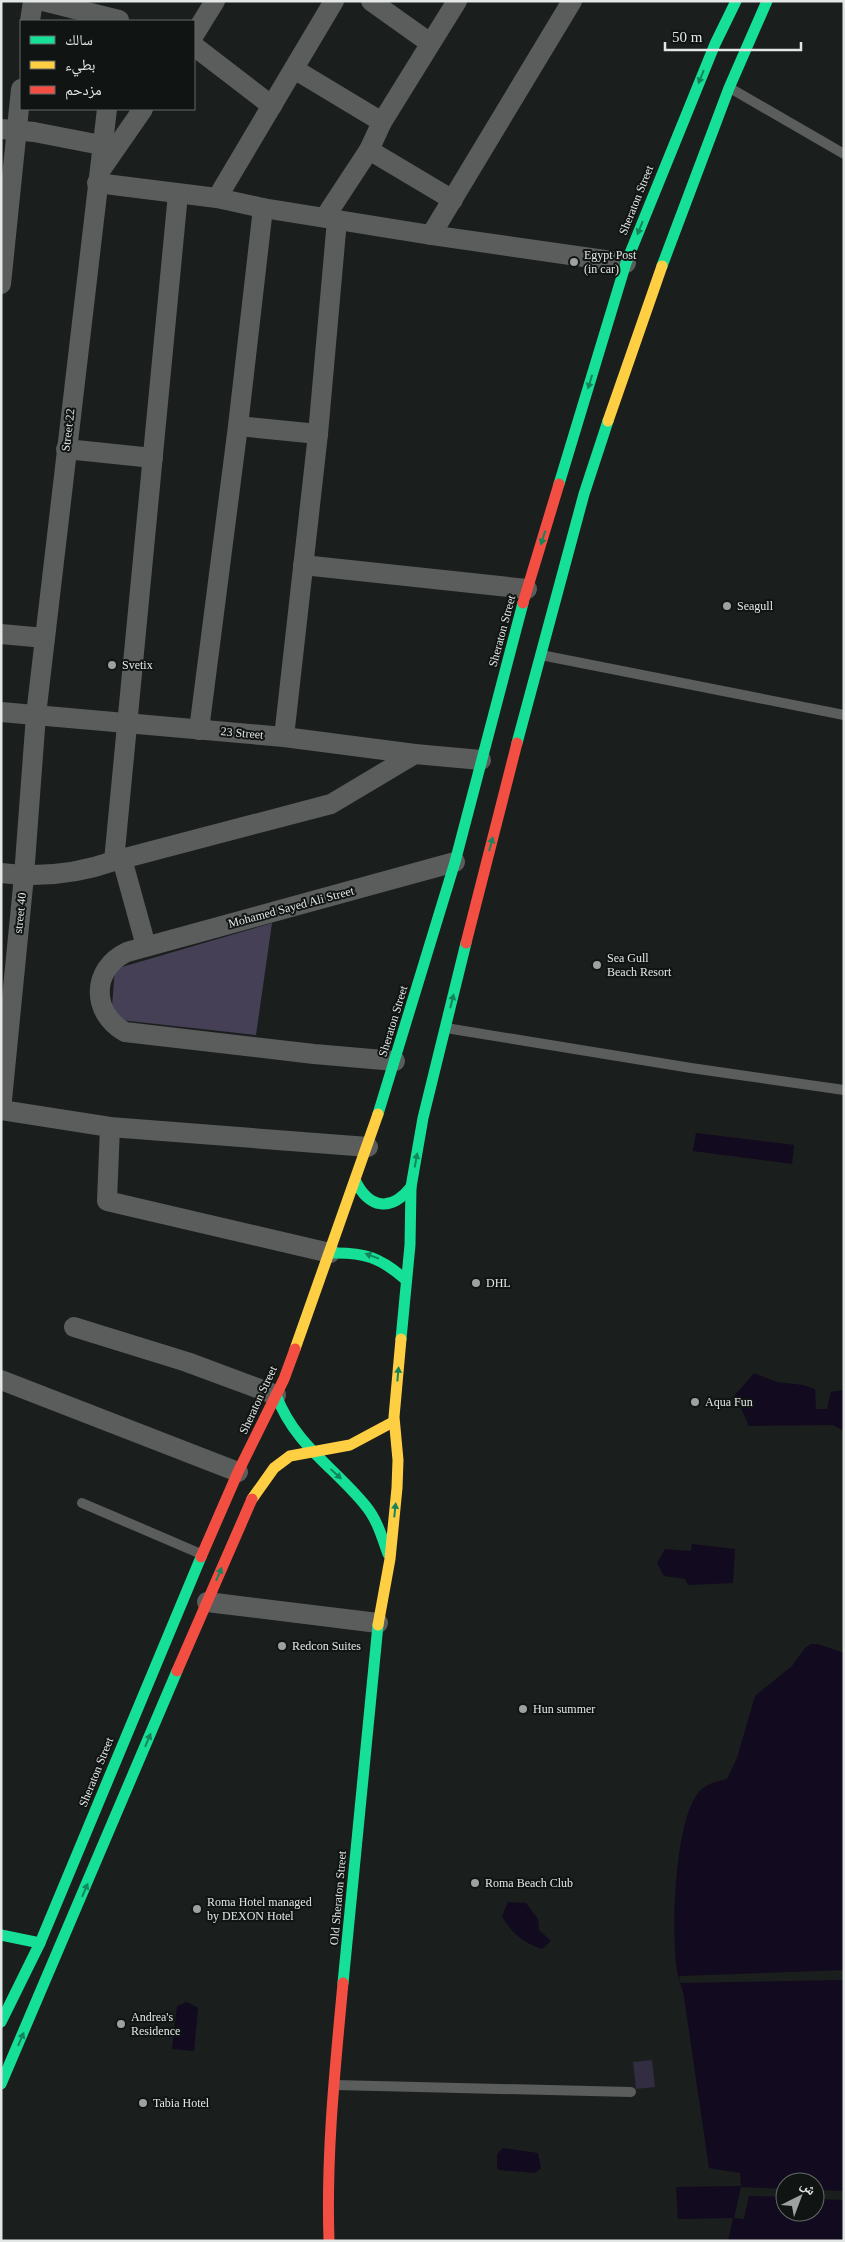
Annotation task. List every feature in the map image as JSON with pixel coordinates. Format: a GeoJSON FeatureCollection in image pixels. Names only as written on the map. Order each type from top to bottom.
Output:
{"type":"FeatureCollection","features":[{"type":"Feature","properties":{"kind":"street"},"geometry":{"type":"LineString","coordinates":[[30,20],[33,1]]}},
{"type":"Feature","properties":{"kind":"street"},"geometry":{"type":"LineString","coordinates":[[43,1],[119,14]]}},
{"type":"Feature","properties":{"kind":"street"},"geometry":{"type":"LineString","coordinates":[[195,33],[215,1]]}},
{"type":"Feature","properties":{"kind":"street"},"geometry":{"type":"LineString","coordinates":[[218,198],[334,1]]}},
{"type":"Feature","properties":{"kind":"street"},"geometry":{"type":"LineString","coordinates":[[372,1],[430,43]]}},
{"type":"Feature","properties":{"kind":"street"},"geometry":{"type":"LineString","coordinates":[[284,737],[318,434],[331,218],[369,150],[382,122],[457,1]]}},
{"type":"Feature","properties":{"kind":"street"},"geometry":{"type":"LineString","coordinates":[[432,235],[572,1]]}},
{"type":"Feature","properties":{"kind":"street","name":"Sheraton Street"},"geometry":{"type":"LineString","coordinates":[[1,2022],[40,1943],[202,1554],[238,1472],[276,1395],[330,1253],[368,1147],[455,862],[527,589],[626,263],[715,44],[736,1]]}},
{"type":"Feature","properties":{"kind":"street"},"geometry":{"type":"LineString","coordinates":[[390,1559],[398,1460],[393,1422],[406,1280],[411,1187],[423,1118],[540,654],[584,494],[613,403],[729,88],[767,1]]}},
{"type":"Feature","properties":{"kind":"street"},"geometry":{"type":"LineString","coordinates":[[195,47],[272,106]]}},
{"type":"Feature","properties":{"kind":"street"},"geometry":{"type":"LineString","coordinates":[[294,69],[382,122]]}},
{"type":"Feature","properties":{"kind":"street"},"geometry":{"type":"LineString","coordinates":[[2,275],[8,130],[20,92]]}},
{"type":"Feature","properties":{"kind":"street","name":"Street 22"},"geometry":{"type":"LineString","coordinates":[[36,715],[101,145],[107,110]]}},
{"type":"Feature","properties":{"kind":"street"},"geometry":{"type":"LineString","coordinates":[[142,110],[98,178],[178,194],[218,198],[263,208],[626,263]]}},
{"type":"Feature","properties":{"kind":"street"},"geometry":{"type":"LineString","coordinates":[[8,130],[101,145]]}},
{"type":"Feature","properties":{"kind":"street"},"geometry":{"type":"LineString","coordinates":[[369,150],[453,200]]}},
{"type":"Feature","properties":{"kind":"street"},"geometry":{"type":"LineString","coordinates":[[146,946],[118,860],[126,724],[178,194]]}},
{"type":"Feature","properties":{"kind":"street"},"geometry":{"type":"LineString","coordinates":[[199,730],[238,426],[263,208]]}},
{"type":"Feature","properties":{"kind":"street"},"geometry":{"type":"LineString","coordinates":[[238,426],[318,434]]}},
{"type":"Feature","properties":{"kind":"street"},"geometry":{"type":"LineString","coordinates":[[66,449],[153,458]]}},
{"type":"Feature","properties":{"kind":"street"},"geometry":{"type":"LineString","coordinates":[[303,565],[527,589]]}},
{"type":"Feature","properties":{"kind":"street"},"geometry":{"type":"LineString","coordinates":[[1,634],[45,638]]}},
{"type":"Feature","properties":{"kind":"street","name":"23 Street"},"geometry":{"type":"LineString","coordinates":[[1,712],[284,737],[415,754],[481,760]]}},
{"type":"Feature","properties":{"kind":"street","name":"street 40"},"geometry":{"type":"LineString","coordinates":[[1,1110],[24,876],[36,715]]}},
{"type":"Feature","properties":{"kind":"street"},"geometry":{"type":"LineString","coordinates":[[1,873],[24,876],[82,872],[118,860],[331,804],[415,754]]}},
{"type":"Feature","properties":{"kind":"street","name":"Mohamed Sayed Ali Street"},"geometry":{"type":"LineString","coordinates":[[395,1061],[314,1054],[125,1032],[117,1027],[101,1005],[99,986],[101,978],[111,962],[127,952],[455,862]]}},
{"type":"Feature","properties":{"kind":"street"},"geometry":{"type":"LineString","coordinates":[[1,1110],[110,1127],[368,1147]]}},
{"type":"Feature","properties":{"kind":"street"},"geometry":{"type":"LineString","coordinates":[[110,1127],[107,1200],[330,1253],[368,1253],[381,1259],[406,1280]]}},
{"type":"Feature","properties":{"kind":"street"},"geometry":{"type":"LineString","coordinates":[[355,1180],[364,1196],[380,1204],[398,1201],[411,1187]]}},
{"type":"Feature","properties":{"kind":"street"},"geometry":{"type":"LineString","coordinates":[[74,1327],[187,1362],[276,1395],[287,1425],[299,1440],[348,1485],[367,1507],[378,1526],[390,1559]]}},
{"type":"Feature","properties":{"kind":"street"},"geometry":{"type":"LineString","coordinates":[[1,1380],[238,1472]]}},
{"type":"Feature","properties":{"kind":"street"},"geometry":{"type":"LineString","coordinates":[[1,2084],[249,1503],[274,1468],[290,1456],[350,1445],[393,1422]]}},
{"type":"Feature","properties":{"kind":"street","name":"Old Sheraton Street"},"geometry":{"type":"LineString","coordinates":[[329,2241],[328,2182],[334,2084],[378,1623],[390,1559]]}},
{"type":"Feature","properties":{"kind":"street"},"geometry":{"type":"LineString","coordinates":[[207,1602],[378,1623]]}},
{"type":"Feature","properties":{"kind":"street"},"geometry":{"type":"LineString","coordinates":[[1,1935],[40,1943]]}},
{"type":"Feature","properties":{"kind":"lane"},"geometry":{"type":"LineString","coordinates":[[729,88],[844,154]]}},
{"type":"Feature","properties":{"kind":"lane"},"geometry":{"type":"LineString","coordinates":[[540,654],[844,715]]}},
{"type":"Feature","properties":{"kind":"lane"},"geometry":{"type":"LineString","coordinates":[[446,1027],[682,1066],[844,1090]]}},
{"type":"Feature","properties":{"kind":"lane"},"geometry":{"type":"LineString","coordinates":[[82,1503],[202,1554]]}},
{"type":"Feature","properties":{"kind":"lane"},"geometry":{"type":"LineString","coordinates":[[334,2084],[631,2092]]}},
{"type":"Feature","properties":{"kind":"shaded area"},"geometry":{"type":"Polygon","coordinates":[[[272,923],[256,1035],[111,1019],[115,969],[272,923]]]}},
{"type":"Feature","properties":{"kind":"shaded area"},"geometry":{"type":"Polygon","coordinates":[[[696,1133],[794,1145],[792,1164],[693,1151],[696,1133]]]}},
{"type":"Feature","properties":{"kind":"shaded area"},"geometry":{"type":"Polygon","coordinates":[[[754,1373],[777,1382],[803,1385],[815,1389],[816,1409],[827,1409],[831,1392],[844,1390],[844,1431],[833,1425],[749,1426],[735,1395],[754,1373]]]}},
{"type":"Feature","properties":{"kind":"shaded area"},"geometry":{"type":"Polygon","coordinates":[[[692,1544],[735,1549],[733,1583],[688,1585],[685,1579],[664,1576],[657,1563],[665,1549],[691,1551],[692,1544]]]}},
{"type":"Feature","properties":{"kind":"shaded area"},"geometry":{"type":"Polygon","coordinates":[[[811,1644],[818,1644],[844,1653],[844,2241],[728,2241],[733,2218],[678,2219],[676,2187],[741,2186],[740,2173],[709,2168],[684,1997],[677,1971],[675,1954],[675,1904],[680,1847],[685,1822],[693,1802],[702,1789],[714,1782],[727,1779],[737,1758],[755,1696],[792,1666],[805,1648],[811,1644]]]}},
{"type":"Feature","properties":{"kind":"shaded area"},"geometry":{"type":"Polygon","coordinates":[[[508,1902],[526,1903],[538,1919],[539,1930],[551,1941],[542,1949],[514,1933],[502,1916],[508,1902]]]}},
{"type":"Feature","properties":{"kind":"shaded area"},"geometry":{"type":"Polygon","coordinates":[[[187,2002],[198,2008],[194,2051],[172,2049],[177,2006],[187,2002]]]}},
{"type":"Feature","properties":{"kind":"shaded area"},"geometry":{"type":"Polygon","coordinates":[[[652,2060],[655,2087],[636,2089],[633,2062],[652,2060]]]}},
{"type":"Feature","properties":{"kind":"shaded area"},"geometry":{"type":"Polygon","coordinates":[[[503,2148],[538,2153],[541,2168],[535,2173],[499,2170],[497,2167],[497,2154],[503,2148]]]}},
{"type":"Feature","properties":{"kind":"pier"},"geometry":{"type":"Polygon","coordinates":[[[844,1970],[844,1980],[680,1983],[679,1976],[844,1970]]]}},
{"type":"Feature","properties":{"kind":"pier"},"geometry":{"type":"Polygon","coordinates":[[[741,2187],[775,2189],[775,2197],[749,2196],[744,2219],[734,2218],[741,2187]]]}},
{"type":"Feature","properties":{"kind":"pier"},"geometry":{"type":"Polygon","coordinates":[[[825,2190],[844,2191],[844,2200],[825,2199],[825,2190]]]}},
{"type":"Feature","properties":{"kind":"traffic: fast"},"geometry":{"type":"LineString","coordinates":[[559,484],[626,263],[715,44],[736,1]]}},
{"type":"Feature","properties":{"kind":"traffic: fast"},"geometry":{"type":"LineString","coordinates":[[662,266],[729,88],[767,1]]}},
{"type":"Feature","properties":{"kind":"traffic: fast"},"geometry":{"type":"LineString","coordinates":[[517,743],[584,494],[608,421]]}},
{"type":"Feature","properties":{"kind":"traffic: fast"},"geometry":{"type":"LineString","coordinates":[[378,1114],[455,862],[523,603]]}},
{"type":"Feature","properties":{"kind":"traffic: fast"},"geometry":{"type":"LineString","coordinates":[[401,1339],[410,1245],[411,1187],[423,1118],[466,943]]}},
{"type":"Feature","properties":{"kind":"traffic: fast"},"geometry":{"type":"LineString","coordinates":[[355,1180],[367,1197],[381,1204],[396,1201],[411,1187]]}},
{"type":"Feature","properties":{"kind":"traffic: fast"},"geometry":{"type":"LineString","coordinates":[[330,1253],[362,1255],[371,1258],[388,1266],[406,1280]]}},
{"type":"Feature","properties":{"kind":"traffic: fast"},"geometry":{"type":"LineString","coordinates":[[276,1395],[293,1428],[369,1510],[379,1528],[388,1554]]}},
{"type":"Feature","properties":{"kind":"traffic: fast"},"geometry":{"type":"LineString","coordinates":[[1,2022],[40,1943],[201,1557]]}},
{"type":"Feature","properties":{"kind":"traffic: fast"},"geometry":{"type":"LineString","coordinates":[[343,1983],[378,1625]]}},
{"type":"Feature","properties":{"kind":"traffic: fast"},"geometry":{"type":"LineString","coordinates":[[1,2084],[177,1671]]}},
{"type":"Feature","properties":{"kind":"traffic: fast"},"geometry":{"type":"LineString","coordinates":[[1,1935],[40,1943]]}},
{"type":"Feature","properties":{"kind":"traffic: slow"},"geometry":{"type":"LineString","coordinates":[[608,421],[662,266]]}},
{"type":"Feature","properties":{"kind":"traffic: slow"},"geometry":{"type":"LineString","coordinates":[[295,1349],[378,1114]]}},
{"type":"Feature","properties":{"kind":"traffic: slow"},"geometry":{"type":"LineString","coordinates":[[378,1625],[390,1559],[397,1488],[398,1460],[394,1417],[401,1339]]}},
{"type":"Feature","properties":{"kind":"traffic: slow"},"geometry":{"type":"LineString","coordinates":[[252,1499],[274,1468],[290,1456],[350,1445],[393,1422]]}},
{"type":"Feature","properties":{"kind":"traffic: jam"},"geometry":{"type":"LineString","coordinates":[[523,603],[559,484]]}},
{"type":"Feature","properties":{"kind":"traffic: jam"},"geometry":{"type":"LineString","coordinates":[[466,943],[517,743]]}},
{"type":"Feature","properties":{"kind":"traffic: jam"},"geometry":{"type":"LineString","coordinates":[[201,1557],[238,1472],[284,1379],[295,1349]]}},
{"type":"Feature","properties":{"kind":"traffic: jam"},"geometry":{"type":"LineString","coordinates":[[177,1671],[252,1499]]}},
{"type":"Feature","properties":{"kind":"traffic: jam"},"geometry":{"type":"LineString","coordinates":[[329,2241],[330,2144],[343,1983]]}},
{"type":"Feature","properties":{"kind":"place","name":"Egypt Post (in car)"},"geometry":{"type":"Point","coordinates":[574,262]}},
{"type":"Feature","properties":{"kind":"place","name":"Seagull"},"geometry":{"type":"Point","coordinates":[727,606]}},
{"type":"Feature","properties":{"kind":"place","name":"Svetix"},"geometry":{"type":"Point","coordinates":[112,665]}},
{"type":"Feature","properties":{"kind":"place","name":"Sea Gull Beach Resort"},"geometry":{"type":"Point","coordinates":[597,965]}},
{"type":"Feature","properties":{"kind":"place","name":"DHL"},"geometry":{"type":"Point","coordinates":[476,1283]}},
{"type":"Feature","properties":{"kind":"place","name":"Aqua Fun"},"geometry":{"type":"Point","coordinates":[695,1402]}},
{"type":"Feature","properties":{"kind":"place","name":"Redcon Suites"},"geometry":{"type":"Point","coordinates":[282,1646]}},
{"type":"Feature","properties":{"kind":"place","name":"Hun summer"},"geometry":{"type":"Point","coordinates":[523,1709]}},
{"type":"Feature","properties":{"kind":"place","name":"Roma Beach Club"},"geometry":{"type":"Point","coordinates":[475,1883]}},
{"type":"Feature","properties":{"kind":"place","name":"Roma Hotel managed by DEXON Hotel"},"geometry":{"type":"Point","coordinates":[197,1909]}},
{"type":"Feature","properties":{"kind":"place","name":"Andrea's Residence"},"geometry":{"type":"Point","coordinates":[121,2024]}},
{"type":"Feature","properties":{"kind":"place","name":"Tabia Hotel"},"geometry":{"type":"Point","coordinates":[143,2103]}}]}
